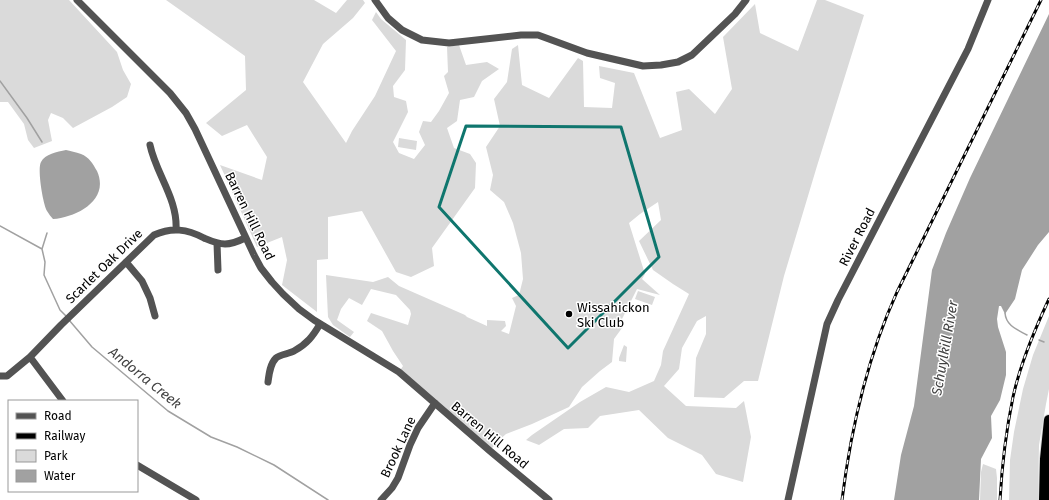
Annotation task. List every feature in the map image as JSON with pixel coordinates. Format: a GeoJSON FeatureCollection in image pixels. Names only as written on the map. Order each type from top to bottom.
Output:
{"type":"FeatureCollection","features":[{"type":"Feature","properties":{"kind":"highway"},"geometry":{"type":"LineString","coordinates":[[1044,500],[1045,459],[1049,420]]}},
{"type":"Feature","properties":{"kind":"street","name":"Barren Hill Road"},"geometry":{"type":"LineString","coordinates":[[77,0],[170,93],[186,113],[195,129],[258,264],[272,282],[294,304],[320,324],[395,369],[549,500]]}},
{"type":"Feature","properties":{"kind":"street"},"geometry":{"type":"LineString","coordinates":[[375,0],[388,18],[402,30],[422,40],[449,43],[522,35],[538,35],[587,53],[643,66],[678,62],[692,55],[735,14],[746,0]]}},
{"type":"Feature","properties":{"kind":"street","name":"River Road"},"geometry":{"type":"LineString","coordinates":[[788,500],[827,324],[968,49],[988,0]]}},
{"type":"Feature","properties":{"kind":"street"},"geometry":{"type":"LineString","coordinates":[[150,145],[152,156],[174,208],[177,220],[176,230]]}},
{"type":"Feature","properties":{"kind":"street","name":"Scarlet Oak Drive"},"geometry":{"type":"LineString","coordinates":[[0,376],[7,376],[30,357],[74,312],[154,235],[176,230],[191,232],[217,243],[229,244],[246,238]]}},
{"type":"Feature","properties":{"kind":"street"},"geometry":{"type":"LineString","coordinates":[[217,243],[218,270]]}},
{"type":"Feature","properties":{"kind":"street"},"geometry":{"type":"LineString","coordinates":[[126,262],[142,282],[150,298],[155,316]]}},
{"type":"Feature","properties":{"kind":"street"},"geometry":{"type":"LineString","coordinates":[[268,382],[270,368],[276,358],[294,351],[312,338],[320,324]]}},
{"type":"Feature","properties":{"kind":"street"},"geometry":{"type":"LineString","coordinates":[[30,357],[62,400]]}},
{"type":"Feature","properties":{"kind":"street","name":"Brook Lane"},"geometry":{"type":"LineString","coordinates":[[381,500],[392,488],[398,478],[418,428],[435,403]]}},
{"type":"Feature","properties":{"kind":"street"},"geometry":{"type":"LineString","coordinates":[[138,466],[196,500]]}},
{"type":"Feature","properties":{"kind":"highlighted area"},"geometry":{"type":"Polygon","coordinates":[[[466,126],[621,127],[659,257],[568,348],[439,207],[466,126]]]}},
{"type":"Feature","properties":{"kind":"green space"},"geometry":{"type":"Polygon","coordinates":[[[0,0],[69,0],[117,52],[123,70],[131,84],[127,97],[112,107],[73,128],[63,118],[51,113],[48,120],[52,141],[34,148],[28,140],[24,124],[8,102],[0,102],[0,0]]]}},
{"type":"Feature","properties":{"kind":"green space"},"geometry":{"type":"Polygon","coordinates":[[[166,0],[314,0],[336,13],[347,0],[363,0],[365,3],[353,18],[323,44],[303,82],[346,143],[375,96],[396,51],[372,20],[376,12],[381,19],[406,40],[405,70],[393,86],[394,97],[406,101],[408,112],[393,142],[399,153],[414,159],[425,145],[419,132],[423,121],[431,122],[449,93],[444,76],[448,72],[447,47],[459,45],[466,65],[487,62],[499,69],[482,81],[474,97],[460,100],[457,121],[447,128],[454,148],[470,154],[476,163],[475,188],[432,248],[434,266],[411,277],[396,272],[362,211],[328,217],[328,259],[317,260],[317,312],[282,285],[287,260],[282,237],[257,247],[220,165],[262,180],[267,157],[247,125],[222,136],[206,123],[246,90],[245,56],[166,0]]]}},
{"type":"Feature","properties":{"kind":"green space"},"geometry":{"type":"Polygon","coordinates":[[[817,0],[825,0],[864,15],[784,276],[758,381],[744,381],[724,398],[694,397],[696,358],[706,334],[706,316],[697,321],[682,348],[679,369],[664,386],[686,406],[736,408],[744,401],[751,437],[743,482],[716,474],[702,455],[668,438],[639,410],[600,416],[588,428],[564,429],[539,445],[526,440],[580,402],[606,387],[629,392],[654,381],[661,365],[663,351],[689,294],[653,270],[639,241],[661,220],[658,202],[629,223],[645,274],[642,279],[660,295],[637,289],[618,327],[622,328],[614,339],[612,362],[582,387],[569,407],[506,434],[490,451],[401,369],[403,366],[382,331],[367,321],[371,313],[408,325],[411,314],[410,310],[396,295],[371,289],[362,305],[349,298],[341,309],[337,320],[354,332],[350,337],[333,325],[328,317],[326,275],[373,282],[388,277],[399,286],[487,326],[487,320],[505,321],[506,326],[501,331],[509,334],[516,306],[512,298],[519,295],[523,279],[521,253],[513,223],[504,202],[490,190],[493,175],[486,147],[500,126],[494,99],[507,82],[512,49],[518,45],[522,85],[549,98],[578,58],[583,61],[584,107],[612,108],[615,83],[600,78],[599,66],[634,73],[660,138],[682,130],[676,92],[689,89],[715,114],[732,89],[723,37],[755,4],[760,33],[798,51],[817,0]]]}},
{"type":"Feature","properties":{"kind":"green space"},"geometry":{"type":"Polygon","coordinates":[[[399,138],[417,141],[416,150],[398,147],[399,138]]]}},
{"type":"Feature","properties":{"kind":"green space"},"geometry":{"type":"Polygon","coordinates":[[[638,291],[655,297],[652,305],[635,299],[638,291]]]}},
{"type":"Feature","properties":{"kind":"green space"},"geometry":{"type":"Polygon","coordinates":[[[1049,316],[1049,389],[1039,445],[1038,500],[1009,500],[1010,460],[1023,389],[1033,355],[1049,316]]]}},
{"type":"Feature","properties":{"kind":"green space"},"geometry":{"type":"Polygon","coordinates":[[[624,345],[627,347],[626,362],[619,361],[624,345]]]}},
{"type":"Feature","properties":{"kind":"green space"},"geometry":{"type":"Polygon","coordinates":[[[983,464],[996,469],[997,500],[980,500],[981,472],[983,464]]]}},
{"type":"Feature","properties":{"kind":"water","name":"Schuylkill River"},"geometry":{"type":"Polygon","coordinates":[[[1049,14],[1049,232],[1038,245],[1022,270],[1015,299],[1005,314],[1001,306],[999,306],[997,319],[1006,352],[1006,375],[1000,400],[991,416],[992,438],[981,459],[979,500],[894,500],[901,455],[914,406],[932,270],[970,178],[1049,14]]]}},
{"type":"Feature","properties":{"kind":"water"},"geometry":{"type":"Polygon","coordinates":[[[66,150],[81,154],[90,161],[97,171],[100,181],[99,190],[89,205],[81,211],[62,218],[53,219],[47,211],[44,201],[40,179],[40,166],[43,159],[48,155],[66,150]]]}},
{"type":"Feature","properties":{"kind":"waterway"},"geometry":{"type":"LineString","coordinates":[[0,81],[27,118],[42,142]]}},
{"type":"Feature","properties":{"kind":"waterway","name":"Andorra Creek"},"geometry":{"type":"LineString","coordinates":[[0,226],[42,249],[45,262],[44,275],[60,310],[67,317]]}},
{"type":"Feature","properties":{"kind":"waterway"},"geometry":{"type":"LineString","coordinates":[[42,249],[47,233]]}},
{"type":"Feature","properties":{"kind":"waterway"},"geometry":{"type":"LineString","coordinates":[[1005,313],[1010,324],[1027,335]]}},
{"type":"Feature","properties":{"kind":"waterway","name":"Andorra Creek"},"geometry":{"type":"LineString","coordinates":[[69,320],[92,347],[168,411],[211,437],[237,447],[274,465],[328,500]]}},
{"type":"Feature","properties":{"kind":"waterway"},"geometry":{"type":"LineString","coordinates":[[1039,340],[1044,342]]}},
{"type":"Feature","properties":{"kind":"railway"},"geometry":{"type":"LineString","coordinates":[[842,500],[855,420],[869,368],[886,317],[1041,0]]}},
{"type":"Feature","properties":{"kind":"railway"},"geometry":{"type":"LineString","coordinates":[[1000,500],[1008,423],[1013,397],[1028,347],[1049,299]]}},
{"type":"Feature","properties":{"kind":"place","name":"Wissahickon Ski Club"},"geometry":{"type":"Point","coordinates":[569,314]}}]}
